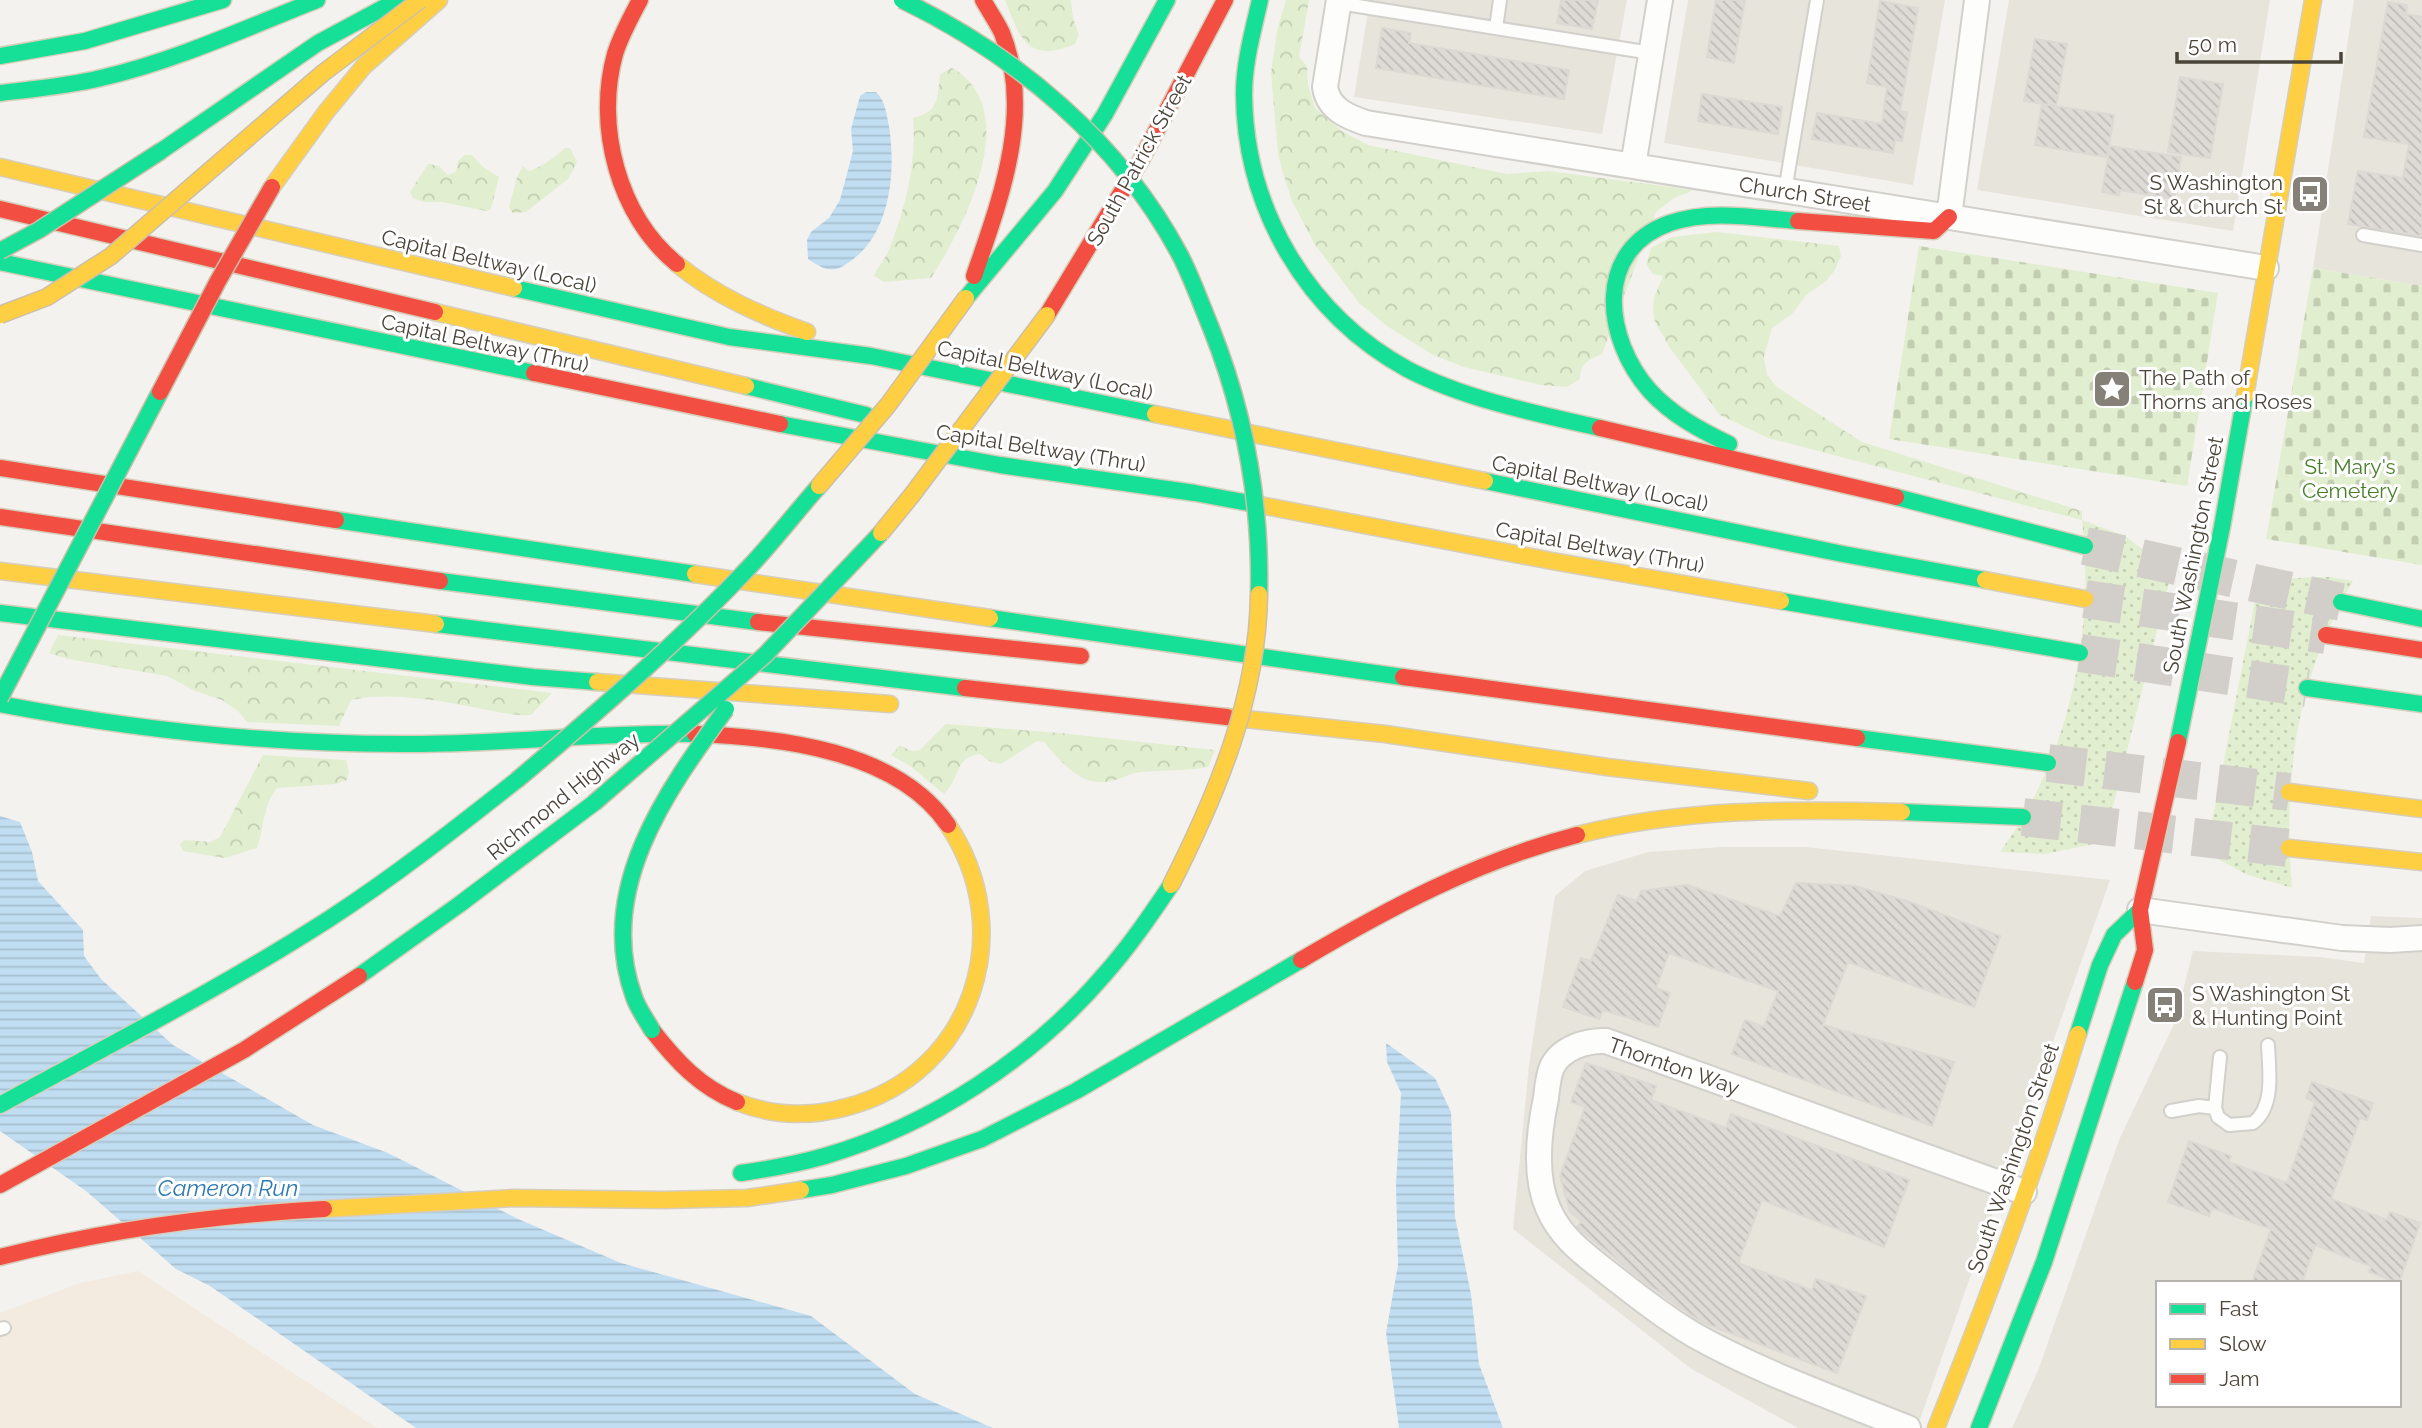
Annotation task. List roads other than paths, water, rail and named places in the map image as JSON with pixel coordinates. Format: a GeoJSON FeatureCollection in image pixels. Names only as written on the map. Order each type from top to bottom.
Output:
{"type":"FeatureCollection","features":[{"type":"Feature","properties":{"kind":"main road"},"geometry":{"type":"LineString","coordinates":[[0,56],[91,42],[223,0]]}},
{"type":"Feature","properties":{"kind":"main road"},"geometry":{"type":"LineString","coordinates":[[0,93],[53,87],[103,77],[228,36],[317,0]]}},
{"type":"Feature","properties":{"kind":"main road"},"geometry":{"type":"LineString","coordinates":[[0,251],[40,230],[318,43],[398,0]]}},
{"type":"Feature","properties":{"kind":"main road"},"geometry":{"type":"LineString","coordinates":[[0,315],[54,294],[90,272],[231,155],[312,82],[420,0]]}},
{"type":"Feature","properties":{"kind":"main road"},"geometry":{"type":"LineString","coordinates":[[0,698],[218,281],[272,187],[326,112],[364,66],[439,0]]}},
{"type":"Feature","properties":{"kind":"main road"},"geometry":{"type":"LineString","coordinates":[[640,0],[625,27],[614,57],[608,113],[610,143],[618,175],[630,205],[645,230],[668,256],[695,279],[737,305],[871,356]]}},
{"type":"Feature","properties":{"kind":"main road"},"geometry":{"type":"LineString","coordinates":[[729,1175],[833,1154],[931,1111],[1002,1067],[1045,1034],[1093,989],[1163,896],[1195,839],[1242,718],[1255,645],[1259,564],[1254,479],[1240,411],[1221,353],[1179,253],[1118,164],[1049,95],[963,32],[902,0]]}},
{"type":"Feature","properties":{"kind":"main road"},"geometry":{"type":"LineString","coordinates":[[966,298],[997,208],[1014,137],[1012,65],[1002,35],[983,0]]}},
{"type":"Feature","properties":{"kind":"main road"},"geometry":{"type":"LineString","coordinates":[[966,298],[1055,191],[1105,114],[1167,0]]}},
{"type":"Feature","properties":{"kind":"main road","name":"South Patrick Street"},"geometry":{"type":"LineString","coordinates":[[1047,315],[1086,255],[1143,157],[1203,47],[1225,0]]}},
{"type":"Feature","properties":{"kind":"main road"},"geometry":{"type":"LineString","coordinates":[[1260,0],[1244,92],[1245,123],[1256,183],[1268,217],[1283,250],[1305,282],[1353,332],[1406,369],[1453,389],[1542,414],[1782,468],[2085,546]]}},
{"type":"Feature","properties":{"kind":"main road","name":"South Washington Street"},"geometry":{"type":"LineString","coordinates":[[1979,1428],[2043,1262],[2102,1088],[2144,950],[2140,910],[2174,762],[2222,527],[2313,0]]}},
{"type":"Feature","properties":{"kind":"main road","name":"Capital Beltway (Local)"},"geometry":{"type":"LineString","coordinates":[[0,167],[366,255],[729,337],[871,356],[1829,551],[2085,599]]}},
{"type":"Feature","properties":{"kind":"main road"},"geometry":{"type":"LineString","coordinates":[[0,209],[895,422]]}},
{"type":"Feature","properties":{"kind":"main road"},"geometry":{"type":"LineString","coordinates":[[1782,468],[1698,429],[1661,402],[1639,376],[1625,353],[1615,327],[1615,285],[1622,262],[1637,242],[1659,227],[1681,219],[1707,215],[1934,231],[1949,217]]}},
{"type":"Feature","properties":{"kind":"main road","name":"Capital Beltway (Thru)"},"geometry":{"type":"LineString","coordinates":[[0,262],[724,413],[1000,465],[1195,494],[1552,561],[2080,653]]}},
{"type":"Feature","properties":{"kind":"main road","name":"Richmond Highway"},"geometry":{"type":"LineString","coordinates":[[0,1104],[206,991],[338,913],[426,853],[605,706],[684,634],[781,531],[888,405],[966,298]]}},
{"type":"Feature","properties":{"kind":"main road","name":"Richmond Highway"},"geometry":{"type":"LineString","coordinates":[[0,1185],[195,1078],[321,1001],[449,913],[594,803],[765,655],[870,546],[1047,315]]}},
{"type":"Feature","properties":{"kind":"main road"},"geometry":{"type":"LineString","coordinates":[[934,431],[973,441]]}},
{"type":"Feature","properties":{"kind":"main road"},"geometry":{"type":"LineString","coordinates":[[1012,450],[1195,494]]}},
{"type":"Feature","properties":{"kind":"main road"},"geometry":{"type":"LineString","coordinates":[[0,468],[990,619],[1691,718],[2048,763]]}},
{"type":"Feature","properties":{"kind":"main road"},"geometry":{"type":"LineString","coordinates":[[0,517],[646,610],[851,634],[1103,658]]}},
{"type":"Feature","properties":{"kind":"main road"},"geometry":{"type":"LineString","coordinates":[[0,571],[851,676],[1385,734],[1607,767],[2023,817],[1778,811],[1719,814],[1619,826],[1582,834],[1528,849],[1427,889],[1076,1091],[982,1139],[906,1166],[832,1185],[747,1198],[513,1198]]}},
{"type":"Feature","properties":{"kind":"main road"},"geometry":{"type":"LineString","coordinates":[[2341,602],[2422,619]]}},
{"type":"Feature","properties":{"kind":"main road"},"geometry":{"type":"LineString","coordinates":[[0,613],[533,677],[909,706]]}},
{"type":"Feature","properties":{"kind":"main road"},"geometry":{"type":"LineString","coordinates":[[2326,635],[2422,650]]}},
{"type":"Feature","properties":{"kind":"main road"},"geometry":{"type":"LineString","coordinates":[[0,704],[146,729],[242,739],[412,744],[666,734],[706,736],[747,737],[774,740],[864,762],[924,798],[946,822],[962,848],[980,906],[983,937],[980,969],[972,998],[959,1024],[941,1051],[916,1076],[884,1097],[852,1108],[817,1114],[787,1114],[749,1106],[715,1092],[689,1074],[652,1030],[635,999],[625,968],[621,934],[628,883],[645,834],[685,765],[693,754],[701,743],[709,732],[765,655]]}},
{"type":"Feature","properties":{"kind":"main road"},"geometry":{"type":"LineString","coordinates":[[1237,671],[1691,718]]}},
{"type":"Feature","properties":{"kind":"main road"},"geometry":{"type":"LineString","coordinates":[[2307,688],[2422,704]]}},
{"type":"Feature","properties":{"kind":"main road"},"geometry":{"type":"LineString","coordinates":[[1061,715],[1132,705]]}},
{"type":"Feature","properties":{"kind":"main road"},"geometry":{"type":"LineString","coordinates":[[2289,792],[2422,809]]}},
{"type":"Feature","properties":{"kind":"main road"},"geometry":{"type":"LineString","coordinates":[[2289,848],[2422,862]]}},
{"type":"Feature","properties":{"kind":"main road","name":"South Washington Street"},"geometry":{"type":"LineString","coordinates":[[1936,1428],[1978,1324],[2059,1097],[2100,965],[2114,935],[2140,910]]}},
{"type":"Feature","properties":{"kind":"main road"},"geometry":{"type":"LineString","coordinates":[[0,1114],[46,1080]]}},
{"type":"Feature","properties":{"kind":"main road"},"geometry":{"type":"LineString","coordinates":[[0,1257],[46,1245],[129,1230],[261,1212],[513,1198],[661,1184]]}},
{"type":"Feature","properties":{"kind":"street"},"geometry":{"type":"LineString","coordinates":[[1633,166],[1660,0]]}},
{"type":"Feature","properties":{"kind":"street"},"geometry":{"type":"LineString","coordinates":[[1949,217],[1977,0]]}},
{"type":"Feature","properties":{"kind":"street","name":"Church Street"},"geometry":{"type":"LineString","coordinates":[[1339,1],[1325,87],[1328,99],[1345,115],[1366,123],[2266,268]]}},
{"type":"Feature","properties":{"kind":"street"},"geometry":{"type":"LineString","coordinates":[[2140,910],[2342,938],[2422,938]]}},
{"type":"Feature","properties":{"kind":"street","name":"Thornton Way"},"geometry":{"type":"LineString","coordinates":[[1908,1428],[1757,1367],[1693,1334],[1641,1300],[1577,1249],[1557,1226],[1546,1205],[1540,1172],[1545,1102],[1552,1066],[1571,1048],[1592,1041],[1606,1041],[2024,1192]]}},
{"type":"Feature","properties":{"kind":"lane"},"geometry":{"type":"LineString","coordinates":[[1496,28],[1500,0]]}},
{"type":"Feature","properties":{"kind":"lane"},"geometry":{"type":"LineString","coordinates":[[1785,191],[1817,0]]}},
{"type":"Feature","properties":{"kind":"lane"},"geometry":{"type":"LineString","coordinates":[[1339,1],[1651,53]]}},
{"type":"Feature","properties":{"kind":"lane"},"geometry":{"type":"LineString","coordinates":[[2363,235],[2422,244]]}},
{"type":"Feature","properties":{"kind":"lane"},"geometry":{"type":"LineString","coordinates":[[2220,1057],[2215,1108],[2218,1117],[2229,1125],[2248,1125],[2263,1112],[2268,1094],[2267,1045]]}},
{"type":"Feature","properties":{"kind":"lane"},"geometry":{"type":"LineString","coordinates":[[2171,1111],[2199,1106],[2215,1108]]}},
{"type":"Feature","properties":{"kind":"water"},"geometry":{"type":"Polygon","coordinates":[[[866,92],[876,92],[884,104],[887,117],[892,162],[888,199],[883,217],[865,248],[843,266],[827,269],[808,259],[807,240],[811,232],[829,218],[840,200],[853,151],[851,129],[860,96],[866,92]]]}},
{"type":"Feature","properties":{"kind":"water","name":"Cameron Run"},"geometry":{"type":"Polygon","coordinates":[[[0,816],[20,822],[32,852],[38,881],[83,930],[84,956],[101,979],[173,1045],[313,1125],[388,1153],[518,1219],[621,1263],[811,1316],[915,1394],[993,1428],[416,1428],[210,1286],[176,1269],[86,1191],[0,1131],[0,816]]]}},
{"type":"Feature","properties":{"kind":"water"},"geometry":{"type":"Polygon","coordinates":[[[1386,1043],[1435,1078],[1451,1112],[1455,1217],[1471,1294],[1479,1364],[1503,1428],[1399,1428],[1386,1333],[1398,1265],[1396,1185],[1401,1093],[1387,1062],[1386,1043]]]}},
{"type":"Feature","properties":{"kind":"tunnel"},"geometry":{"type":"LineString","coordinates":[[2085,546],[2341,602]]}},
{"type":"Feature","properties":{"kind":"tunnel"},"geometry":{"type":"LineString","coordinates":[[2085,599],[2326,635]]}},
{"type":"Feature","properties":{"kind":"tunnel"},"geometry":{"type":"LineString","coordinates":[[2080,653],[2307,688]]}},
{"type":"Feature","properties":{"kind":"tunnel"},"geometry":{"type":"LineString","coordinates":[[2048,763],[2289,792]]}},
{"type":"Feature","properties":{"kind":"tunnel"},"geometry":{"type":"LineString","coordinates":[[2023,817],[2289,848]]}},
{"type":"Feature","properties":{"kind":"place","name":"S Washington St & Church St"},"geometry":{"type":"Point","coordinates":[2310,194]}},
{"type":"Feature","properties":{"kind":"place","name":"The Path of Thorns and Roses"},"geometry":{"type":"Point","coordinates":[2112,389]}},
{"type":"Feature","properties":{"kind":"place","name":"S Washington St & Hunting Point"},"geometry":{"type":"Point","coordinates":[2165,1005]}},
{"type":"Feature","properties":{"kind":"park label","name":"St. Mary's Cemetery"},"geometry":{"type":"Point","coordinates":[2350,478]}}]}
